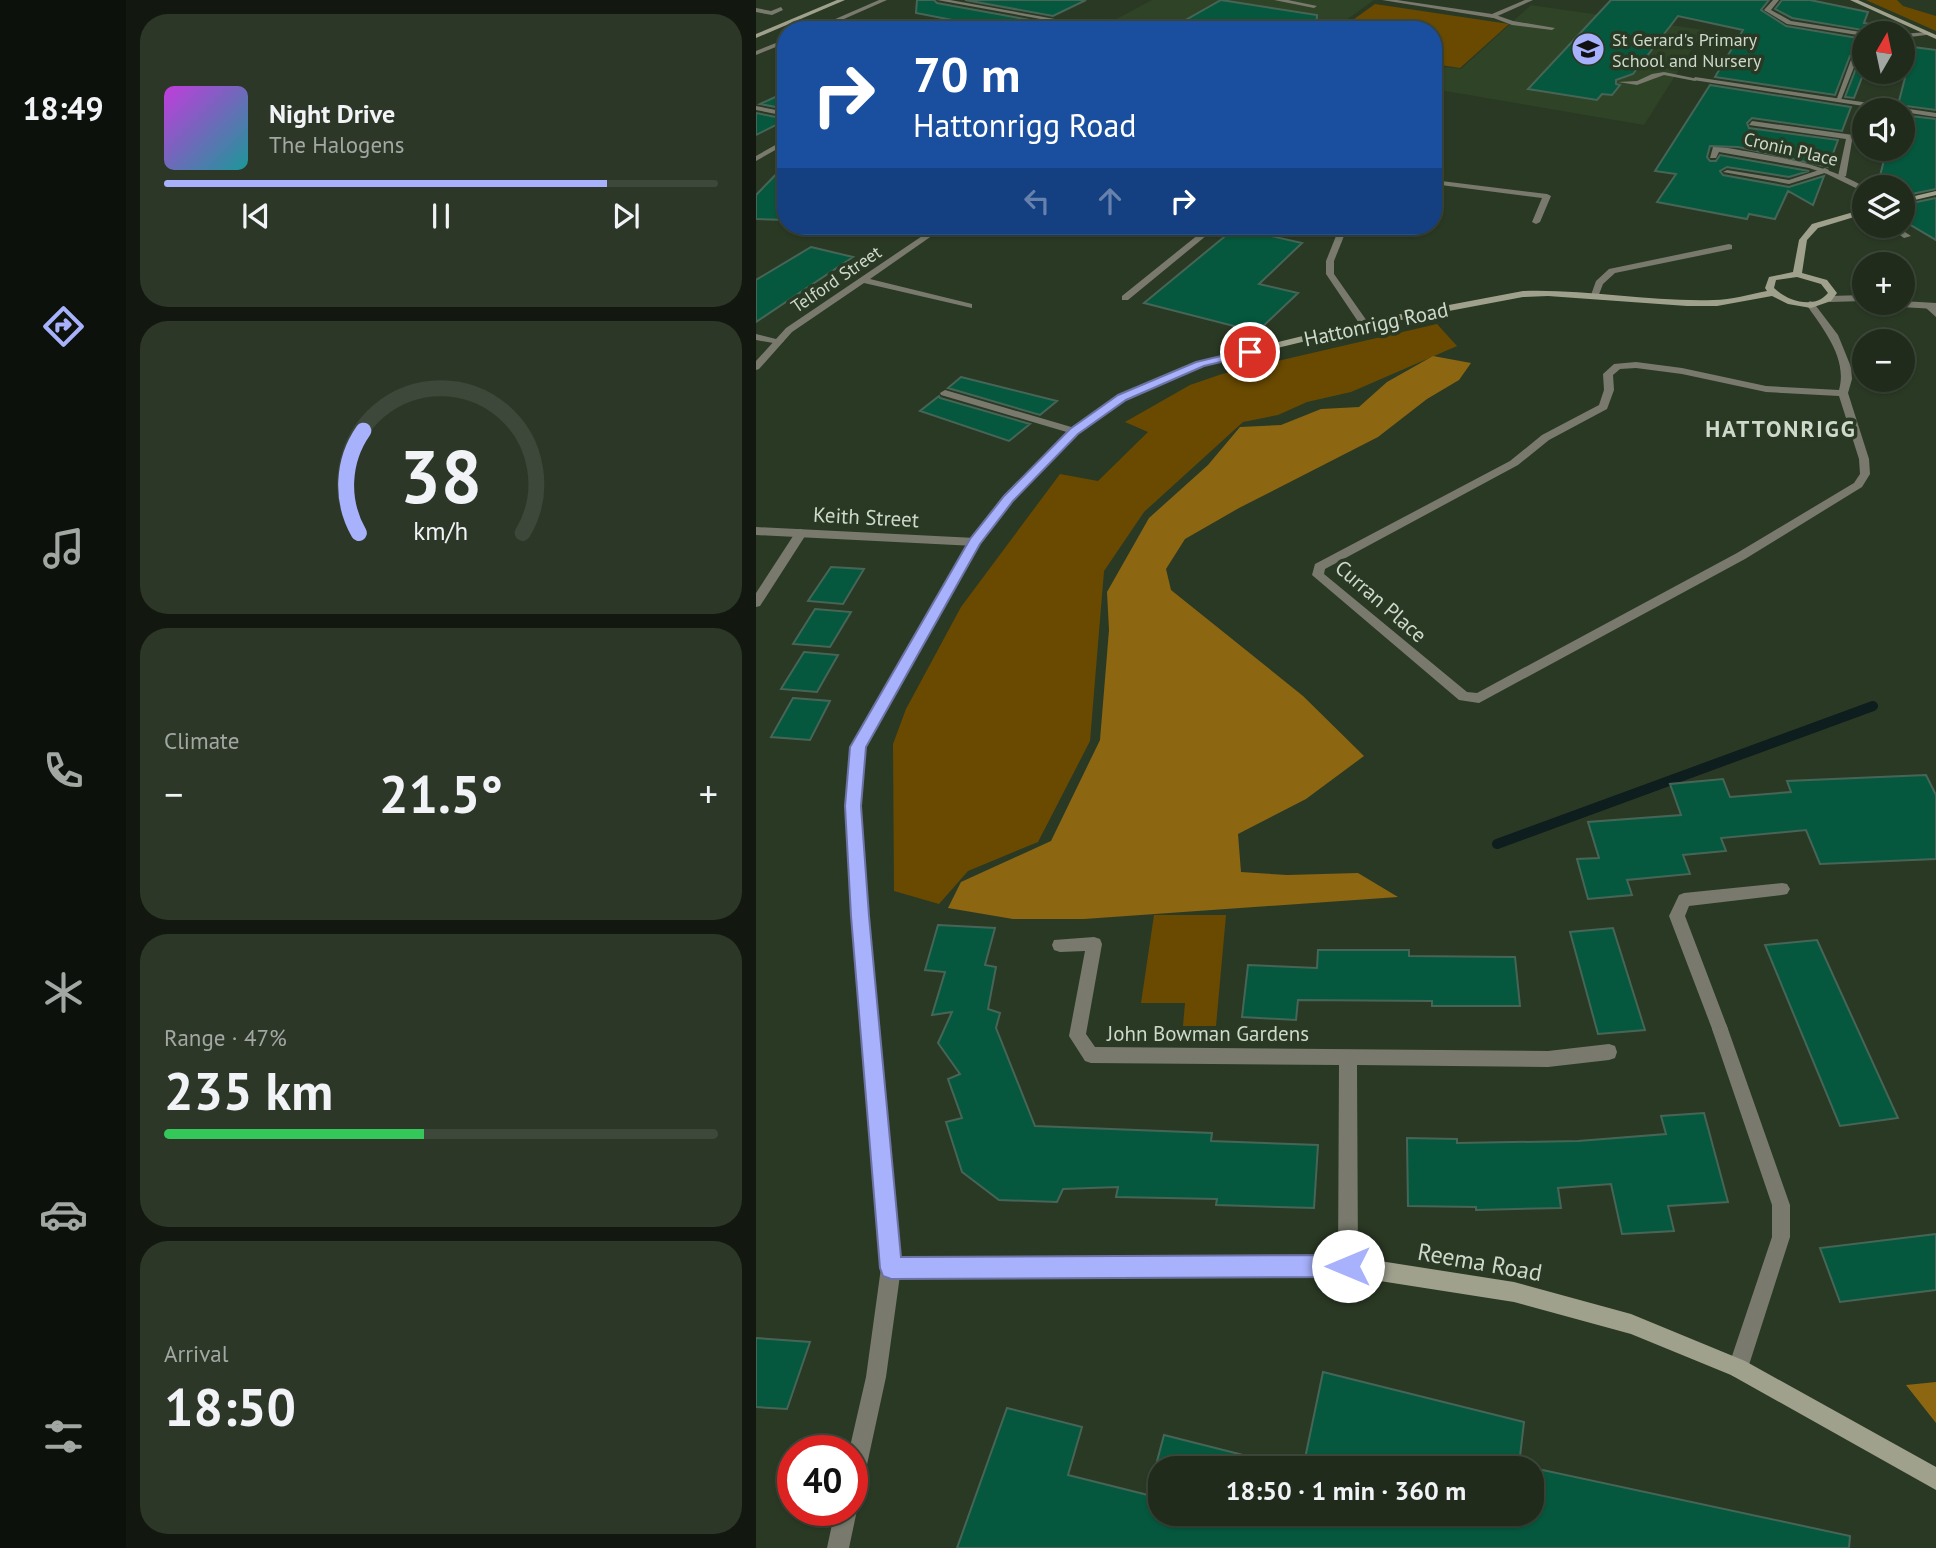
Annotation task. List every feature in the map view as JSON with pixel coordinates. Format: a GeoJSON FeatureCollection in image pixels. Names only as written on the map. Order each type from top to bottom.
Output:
{"type":"FeatureCollection","features":[{"type":"Feature","properties":{"kind":"street"},"geometry":{"type":"LineString","coordinates":[[792,21],[842,0]]}},
{"type":"Feature","properties":{"kind":"street"},"geometry":{"type":"LineString","coordinates":[[833,21],[884,0]]}},
{"type":"Feature","properties":{"kind":"street"},"geometry":{"type":"LineString","coordinates":[[940,0],[1061,21]]}},
{"type":"Feature","properties":{"kind":"street"},"geometry":{"type":"LineString","coordinates":[[1276,0],[1314,6]]}},
{"type":"Feature","properties":{"kind":"street"},"geometry":{"type":"LineString","coordinates":[[1385,0],[1493,16],[1512,23],[1552,29]]}},
{"type":"Feature","properties":{"kind":"street"},"geometry":{"type":"LineString","coordinates":[[1493,16],[1530,0]]}},
{"type":"Feature","properties":{"kind":"street"},"geometry":{"type":"LineString","coordinates":[[1776,0],[1767,10],[1790,23],[1852,32]]}},
{"type":"Feature","properties":{"kind":"street"},"geometry":{"type":"LineString","coordinates":[[1853,0],[1936,37]]}},
{"type":"Feature","properties":{"kind":"street"},"geometry":{"type":"LineString","coordinates":[[756,10],[772,13],[781,9]]}},
{"type":"Feature","properties":{"kind":"street"},"geometry":{"type":"LineString","coordinates":[[756,36],[777,27]]}},
{"type":"Feature","properties":{"kind":"street"},"geometry":{"type":"LineString","coordinates":[[1915,34],[1926,33]]}},
{"type":"Feature","properties":{"kind":"street"},"geometry":{"type":"LineString","coordinates":[[756,52],[777,44]]}},
{"type":"Feature","properties":{"kind":"street"},"geometry":{"type":"LineString","coordinates":[[1838,100],[1852,65]]}},
{"type":"Feature","properties":{"kind":"street"},"geometry":{"type":"LineString","coordinates":[[1621,82],[1643,83],[1655,75],[1665,74],[1936,115]]}},
{"type":"Feature","properties":{"kind":"street"},"geometry":{"type":"LineString","coordinates":[[756,108],[777,112]]}},
{"type":"Feature","properties":{"kind":"street"},"geometry":{"type":"LineString","coordinates":[[1752,123],[1850,137],[1842,176]]}},
{"type":"Feature","properties":{"kind":"street"},"geometry":{"type":"LineString","coordinates":[[756,159],[777,146]]}},
{"type":"Feature","properties":{"kind":"street","name":"Cronin Place"},"geometry":{"type":"LineString","coordinates":[[1713,156],[1716,149],[1825,170],[1852,182]]}},
{"type":"Feature","properties":{"kind":"street"},"geometry":{"type":"LineString","coordinates":[[1727,172],[1789,181],[1825,170]]}},
{"type":"Feature","properties":{"kind":"street"},"geometry":{"type":"LineString","coordinates":[[1442,183],[1547,196],[1536,222]]}},
{"type":"Feature","properties":{"kind":"street"},"geometry":{"type":"LineString","coordinates":[[1915,198],[1936,193]]}},
{"type":"Feature","properties":{"kind":"street"},"geometry":{"type":"LineString","coordinates":[[1797,274],[1803,240],[1815,226],[1852,215]]}},
{"type":"Feature","properties":{"kind":"street","name":"Telford Street"},"geometry":{"type":"LineString","coordinates":[[756,367],[789,330],[929,235]]}},
{"type":"Feature","properties":{"kind":"street"},"geometry":{"type":"LineString","coordinates":[[1125,298],[1203,235]]}},
{"type":"Feature","properties":{"kind":"street"},"geometry":{"type":"LineString","coordinates":[[1340,235],[1330,261],[1330,274],[1364,324]]}},
{"type":"Feature","properties":{"kind":"street"},"geometry":{"type":"LineString","coordinates":[[1595,295],[1599,283],[1612,271],[1729,247]]}},
{"type":"Feature","properties":{"kind":"street"},"geometry":{"type":"LineString","coordinates":[[1830,299],[1833,293],[1824,282],[1797,274],[1772,279],[1769,284],[1773,293],[1794,302],[1811,304],[1830,299],[1852,298]]}},
{"type":"Feature","properties":{"kind":"street"},"geometry":{"type":"LineString","coordinates":[[863,280],[968,306]]}},
{"type":"Feature","properties":{"kind":"street","name":"Hattonrigg Road"},"geometry":{"type":"LineString","coordinates":[[863,1435],[876,1377],[891,1268],[853,806],[858,747],[975,542],[1009,498],[1074,431],[1122,398],[1200,364],[1364,324],[1523,295],[1595,295],[1707,303],[1773,293]]}},
{"type":"Feature","properties":{"kind":"street","name":"Curran Place"},"geometry":{"type":"LineString","coordinates":[[1811,304],[1833,335],[1846,368],[1847,379],[1843,393],[1864,459],[1865,474],[1858,485],[1741,556],[1479,698],[1464,697],[1318,575],[1319,567],[1514,463],[1528,448],[1550,433],[1603,407],[1609,390],[1608,374],[1617,366],[1636,365],[1682,371],[1766,389],[1843,393]]}},
{"type":"Feature","properties":{"kind":"street"},"geometry":{"type":"LineString","coordinates":[[1915,307],[1934,309]]}},
{"type":"Feature","properties":{"kind":"street"},"geometry":{"type":"LineString","coordinates":[[756,337],[779,341]]}},
{"type":"Feature","properties":{"kind":"street"},"geometry":{"type":"LineString","coordinates":[[944,393],[1074,431]]}},
{"type":"Feature","properties":{"kind":"street","name":"Keith Street"},"geometry":{"type":"LineString","coordinates":[[756,531],[975,542]]}},
{"type":"Feature","properties":{"kind":"street"},"geometry":{"type":"LineString","coordinates":[[756,603],[801,533]]}},
{"type":"Feature","properties":{"kind":"street"},"geometry":{"type":"LineString","coordinates":[[1738,1368],[1781,1237],[1781,1205],[1720,1029],[1677,916],[1684,900],[1782,889]]}},
{"type":"Feature","properties":{"kind":"street","name":"John Bowman Gardens"},"geometry":{"type":"LineString","coordinates":[[1060,945],[1094,944],[1077,1036],[1091,1055],[1548,1059],[1609,1052]]}},
{"type":"Feature","properties":{"kind":"street"},"geometry":{"type":"LineString","coordinates":[[1348,1057],[1348,1266]]}},
{"type":"Feature","properties":{"kind":"street","name":"Reema Road"},"geometry":{"type":"LineString","coordinates":[[891,1268],[1348,1266],[1514,1292],[1631,1324],[1738,1368],[1936,1479]]}},
{"type":"Feature","properties":{"kind":"street"},"geometry":{"type":"LineString","coordinates":[[838,1548],[843,1526]]}},
{"type":"Feature","properties":{"kind":"shaded area"},"geometry":{"type":"Polygon","coordinates":[[[1152,0],[1374,0],[1345,21],[1113,21],[1152,0]]]}},
{"type":"Feature","properties":{"kind":"shaded area"},"geometry":{"type":"Polygon","coordinates":[[[1866,0],[1897,0],[1903,6],[1936,16],[1936,31],[1866,0]]]}},
{"type":"Feature","properties":{"kind":"shaded area"},"geometry":{"type":"Polygon","coordinates":[[[1375,4],[1509,24],[1460,68],[1442,65],[1442,21],[1351,21],[1375,4]]]}},
{"type":"Feature","properties":{"kind":"shaded area","name":"St Gerard's Primary School and Nursery"},"geometry":{"type":"Polygon","coordinates":[[[1531,5],[1704,30],[1644,125],[1442,90],[1442,73],[1445,67],[1461,69],[1531,5]]]}},
{"type":"Feature","properties":{"kind":"shaded area"},"geometry":{"type":"Polygon","coordinates":[[[1437,324],[1457,346],[1351,392],[1307,402],[1278,415],[1243,422],[1144,512],[1104,571],[1090,741],[1038,842],[968,871],[939,904],[894,891],[893,744],[906,709],[961,607],[1060,474],[1098,481],[1148,432],[1125,422],[1190,385],[1222,374],[1437,324]]]}},
{"type":"Feature","properties":{"kind":"shaded area"},"geometry":{"type":"Polygon","coordinates":[[[1433,356],[1471,363],[1459,380],[1427,399],[1378,437],[1239,508],[1185,539],[1166,569],[1171,590],[1303,696],[1364,756],[1306,799],[1238,834],[1241,872],[1287,875],[1358,873],[1398,897],[1084,919],[1013,919],[948,908],[961,882],[1051,841],[1100,740],[1109,630],[1107,592],[1149,518],[1208,465],[1240,427],[1281,425],[1321,409],[1359,407],[1387,382],[1433,356]]]}},
{"type":"Feature","properties":{"kind":"shaded area"},"geometry":{"type":"Polygon","coordinates":[[[1154,915],[1226,915],[1216,1026],[1183,1026],[1185,1003],[1141,1003],[1154,915]]]}},
{"type":"Feature","properties":{"kind":"shaded area"},"geometry":{"type":"Polygon","coordinates":[[[1936,1382],[1936,1423],[1906,1385],[1936,1382]]]}},
{"type":"Feature","properties":{"kind":"building"},"geometry":{"type":"Polygon","coordinates":[[[917,0],[934,0],[937,3],[1036,21],[957,21],[916,13],[917,0]]]}},
{"type":"Feature","properties":{"kind":"building"},"geometry":{"type":"Polygon","coordinates":[[[965,0],[1086,0],[1053,16],[965,0]]]}},
{"type":"Feature","properties":{"kind":"building"},"geometry":{"type":"Polygon","coordinates":[[[1221,0],[1317,15],[1317,21],[1184,21],[1221,0]]]}},
{"type":"Feature","properties":{"kind":"building"},"geometry":{"type":"Polygon","coordinates":[[[1611,0],[1769,0],[1761,10],[1786,26],[1852,37],[1852,55],[1835,95],[1715,77],[1743,30],[1678,16],[1633,74],[1616,80],[1616,84],[1620,85],[1612,95],[1602,94],[1597,100],[1528,89],[1611,0]]]}},
{"type":"Feature","properties":{"kind":"building"},"geometry":{"type":"Polygon","coordinates":[[[1782,0],[1810,0],[1868,12],[1865,21],[1852,21],[1852,28],[1792,18],[1775,9],[1782,0]]]}},
{"type":"Feature","properties":{"kind":"building"},"geometry":{"type":"Polygon","coordinates":[[[1915,47],[1936,50],[1936,110],[1915,107],[1915,98],[1900,98],[1903,84],[1915,84],[1915,47]]]}},
{"type":"Feature","properties":{"kind":"building"},"geometry":{"type":"Polygon","coordinates":[[[1852,79],[1852,84],[1859,84],[1854,98],[1845,97],[1852,79]]]}},
{"type":"Feature","properties":{"kind":"building"},"geometry":{"type":"Polygon","coordinates":[[[1710,85],[1851,107],[1842,131],[1752,118],[1747,123],[1749,128],[1838,140],[1828,167],[1738,147],[1710,146],[1707,157],[1710,161],[1716,161],[1720,155],[1809,171],[1789,177],[1727,167],[1720,171],[1723,175],[1789,187],[1824,176],[1813,205],[1788,191],[1775,219],[1749,214],[1747,219],[1657,202],[1676,174],[1655,171],[1710,85]]]}},
{"type":"Feature","properties":{"kind":"building"},"geometry":{"type":"Polygon","coordinates":[[[777,96],[777,107],[760,104],[777,96]]]}},
{"type":"Feature","properties":{"kind":"building"},"geometry":{"type":"Polygon","coordinates":[[[756,113],[777,117],[777,124],[756,135],[756,113]]]}},
{"type":"Feature","properties":{"kind":"building"},"geometry":{"type":"Polygon","coordinates":[[[1915,117],[1936,119],[1936,189],[1915,193],[1915,175],[1880,175],[1884,161],[1915,161],[1915,117]]]}},
{"type":"Feature","properties":{"kind":"building"},"geometry":{"type":"Polygon","coordinates":[[[777,173],[777,220],[756,219],[756,195],[777,173]]]}},
{"type":"Feature","properties":{"kind":"building"},"geometry":{"type":"Polygon","coordinates":[[[1936,198],[1936,240],[1915,228],[1915,202],[1936,198]]]}},
{"type":"Feature","properties":{"kind":"building"},"geometry":{"type":"Polygon","coordinates":[[[1227,235],[1266,235],[1302,243],[1259,284],[1298,293],[1257,332],[1144,303],[1227,235]]]}},
{"type":"Feature","properties":{"kind":"building"},"geometry":{"type":"Polygon","coordinates":[[[811,247],[853,257],[756,322],[756,280],[811,247]]]}},
{"type":"Feature","properties":{"kind":"building"},"geometry":{"type":"Polygon","coordinates":[[[961,377],[1057,401],[1040,415],[948,388],[961,377]]]}},
{"type":"Feature","properties":{"kind":"building"},"geometry":{"type":"Polygon","coordinates":[[[939,396],[1030,424],[1009,441],[920,411],[939,396]]]}},
{"type":"Feature","properties":{"kind":"building"},"geometry":{"type":"Polygon","coordinates":[[[831,567],[864,569],[843,604],[808,601],[831,567]]]}},
{"type":"Feature","properties":{"kind":"building"},"geometry":{"type":"Polygon","coordinates":[[[815,609],[851,612],[830,647],[793,644],[815,609]]]}},
{"type":"Feature","properties":{"kind":"building"},"geometry":{"type":"Polygon","coordinates":[[[804,652],[838,655],[817,692],[781,689],[804,652]]]}},
{"type":"Feature","properties":{"kind":"building"},"geometry":{"type":"Polygon","coordinates":[[[793,698],[830,701],[810,740],[771,737],[793,698]]]}},
{"type":"Feature","properties":{"kind":"building"},"geometry":{"type":"Polygon","coordinates":[[[1926,775],[1936,795],[1936,859],[1820,864],[1806,830],[1721,838],[1726,851],[1683,855],[1690,874],[1627,880],[1632,895],[1588,899],[1577,859],[1599,858],[1588,822],[1681,815],[1670,784],[1723,779],[1730,797],[1791,792],[1787,781],[1926,775]]]}},
{"type":"Feature","properties":{"kind":"building"},"geometry":{"type":"Polygon","coordinates":[[[938,925],[995,928],[985,965],[996,967],[988,1009],[1000,1013],[996,1028],[1035,1126],[1212,1133],[1211,1141],[1318,1145],[1314,1208],[1216,1205],[1217,1199],[1116,1197],[1118,1187],[1063,1189],[1057,1202],[999,1200],[962,1172],[946,1122],[962,1118],[948,1079],[960,1074],[938,1043],[952,1012],[932,1015],[945,972],[925,970],[938,925]]]}},
{"type":"Feature","properties":{"kind":"building"},"geometry":{"type":"Polygon","coordinates":[[[1613,928],[1645,1030],[1598,1034],[1570,932],[1613,928]]]}},
{"type":"Feature","properties":{"kind":"building"},"geometry":{"type":"Polygon","coordinates":[[[1817,940],[1898,1118],[1840,1126],[1765,945],[1817,940]]]}},
{"type":"Feature","properties":{"kind":"building"},"geometry":{"type":"Polygon","coordinates":[[[1318,950],[1409,950],[1409,956],[1515,957],[1520,1006],[1432,1006],[1432,1001],[1298,1000],[1296,1020],[1242,1017],[1248,965],[1317,968],[1318,950]]]}},
{"type":"Feature","properties":{"kind":"building"},"geometry":{"type":"Polygon","coordinates":[[[1704,1113],[1728,1202],[1668,1206],[1674,1231],[1622,1234],[1611,1184],[1558,1188],[1561,1208],[1476,1210],[1476,1207],[1408,1206],[1407,1138],[1457,1139],[1457,1143],[1578,1141],[1666,1134],[1661,1116],[1704,1113]]]}},
{"type":"Feature","properties":{"kind":"building"},"geometry":{"type":"Polygon","coordinates":[[[1936,1234],[1936,1290],[1840,1302],[1820,1248],[1936,1234]]]}},
{"type":"Feature","properties":{"kind":"building"},"geometry":{"type":"Polygon","coordinates":[[[756,1338],[810,1342],[787,1409],[756,1407],[756,1338]]]}},
{"type":"Feature","properties":{"kind":"building"},"geometry":{"type":"Polygon","coordinates":[[[1323,1372],[1524,1422],[1520,1456],[1306,1456],[1323,1372]]]}},
{"type":"Feature","properties":{"kind":"building"},"geometry":{"type":"Polygon","coordinates":[[[1007,1408],[1082,1427],[1068,1475],[1148,1495],[1148,1526],[1544,1526],[1544,1470],[1850,1536],[1849,1548],[957,1548],[1007,1408]]]}},
{"type":"Feature","properties":{"kind":"building"},"geometry":{"type":"Polygon","coordinates":[[[1164,1435],[1247,1456],[1158,1456],[1164,1435]]]}},
{"type":"Feature","properties":{"kind":"waterway"},"geometry":{"type":"LineString","coordinates":[[1497,844],[1873,706]]}},
{"type":"Feature","properties":{"kind":"place","name":"St Gerard's Primary School and Nursery"},"geometry":{"type":"Point","coordinates":[1588,49]}},
{"type":"Feature","properties":{"kind":"district","name":"HATTONRIGG"},"geometry":{"type":"Point","coordinates":[1781,428]}},
{"type":"Feature","properties":{"kind":"route"},"geometry":{"type":"LineString","coordinates":[[1250,352],[1200,364],[1122,398],[1074,431],[1009,498],[975,542],[858,747],[853,806],[891,1268],[1348,1266]]}}]}
